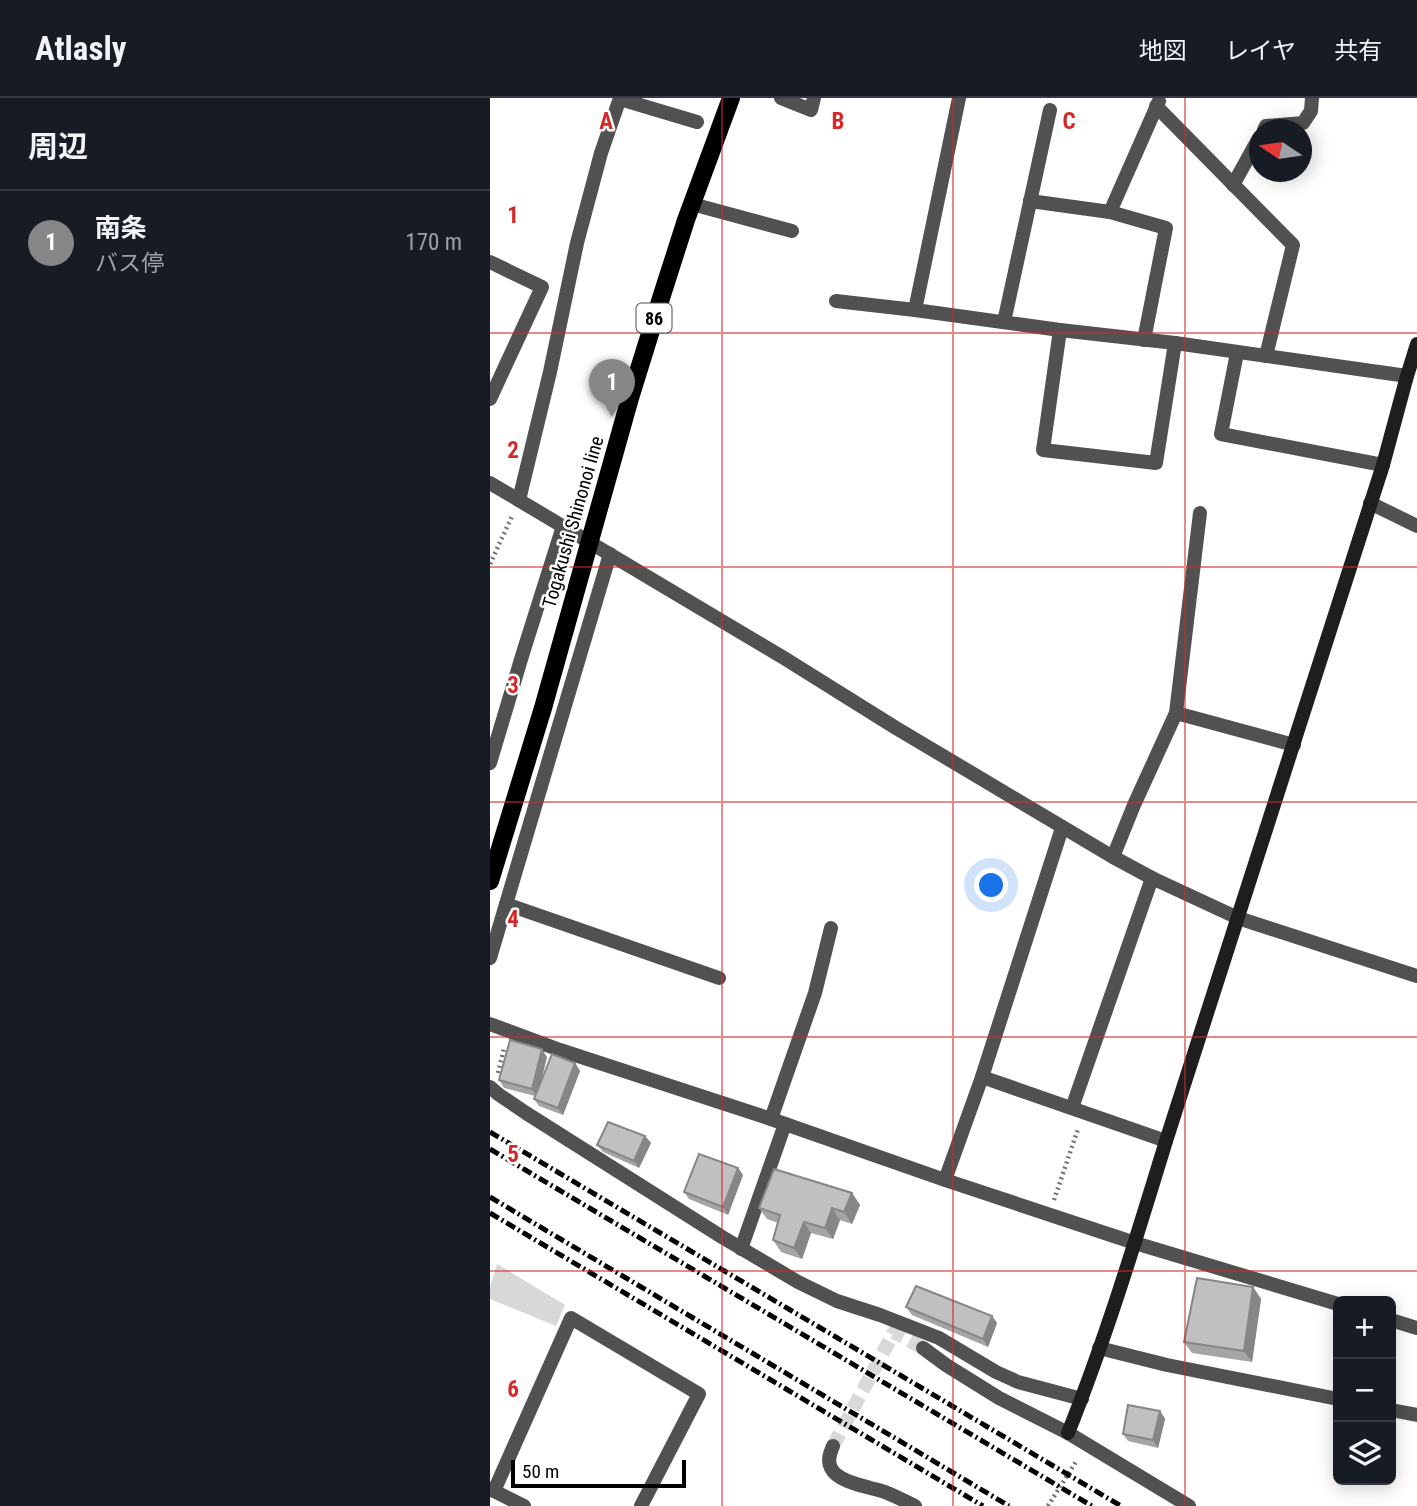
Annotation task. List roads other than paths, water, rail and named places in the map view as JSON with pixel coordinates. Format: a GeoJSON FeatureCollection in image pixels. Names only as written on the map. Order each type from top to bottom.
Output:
{"type":"FeatureCollection","features":[{"type":"Feature","properties":{"kind":"main road","name":"Togakushi Shinonoi line"},"geometry":{"type":"LineString","coordinates":[[490,881],[543,708],[630,398],[692,204],[731,98]]}},
{"type":"Feature","properties":{"kind":"street"},"geometry":{"type":"LineString","coordinates":[[781,98],[811,110],[814,98]]}},
{"type":"Feature","properties":{"kind":"street"},"geometry":{"type":"LineString","coordinates":[[915,310],[960,98]]}},
{"type":"Feature","properties":{"kind":"street"},"geometry":{"type":"LineString","coordinates":[[1306,119],[1311,111],[1312,98]]}},
{"type":"Feature","properties":{"kind":"street"},"geometry":{"type":"LineString","coordinates":[[519,500],[577,243],[601,153],[620,99],[697,122]]}},
{"type":"Feature","properties":{"kind":"street"},"geometry":{"type":"LineString","coordinates":[[1110,212],[1158,102],[1233,185],[1293,245],[1266,356]]}},
{"type":"Feature","properties":{"kind":"street"},"geometry":{"type":"LineString","coordinates":[[1004,322],[1050,110]]}},
{"type":"Feature","properties":{"kind":"street"},"geometry":{"type":"LineString","coordinates":[[1233,185],[1249,156]]}},
{"type":"Feature","properties":{"kind":"street"},"geometry":{"type":"LineString","coordinates":[[1030,201],[1110,212],[1167,228],[1144,340]]}},
{"type":"Feature","properties":{"kind":"street"},"geometry":{"type":"LineString","coordinates":[[692,204],[792,231]]}},
{"type":"Feature","properties":{"kind":"street"},"geometry":{"type":"LineString","coordinates":[[490,262],[542,287],[566,293]]}},
{"type":"Feature","properties":{"kind":"street"},"geometry":{"type":"LineString","coordinates":[[490,398],[542,287]]}},
{"type":"Feature","properties":{"kind":"street"},"geometry":{"type":"LineString","coordinates":[[836,301],[1175,343],[1407,376]]}},
{"type":"Feature","properties":{"kind":"street"},"geometry":{"type":"LineString","coordinates":[[1060,330],[1043,450],[1094,456],[1157,463],[1175,343]]}},
{"type":"Feature","properties":{"kind":"street"},"geometry":{"type":"LineString","coordinates":[[1068,1433],[1135,1243],[1383,465],[1417,344]]}},
{"type":"Feature","properties":{"kind":"street"},"geometry":{"type":"LineString","coordinates":[[1237,353],[1221,434],[1383,465]]}},
{"type":"Feature","properties":{"kind":"street"},"geometry":{"type":"LineString","coordinates":[[490,483],[1113,857],[1238,918],[1417,976]]}},
{"type":"Feature","properties":{"kind":"street"},"geometry":{"type":"LineString","coordinates":[[1370,503],[1417,526]]}},
{"type":"Feature","properties":{"kind":"street"},"geometry":{"type":"LineString","coordinates":[[1113,857],[1176,713],[1200,513]]}},
{"type":"Feature","properties":{"kind":"street"},"geometry":{"type":"LineString","coordinates":[[490,763],[563,526]]}},
{"type":"Feature","properties":{"kind":"street"},"geometry":{"type":"LineString","coordinates":[[490,958],[610,554]]}},
{"type":"Feature","properties":{"kind":"street"},"geometry":{"type":"LineString","coordinates":[[1176,713],[1294,745]]}},
{"type":"Feature","properties":{"kind":"street"},"geometry":{"type":"LineString","coordinates":[[946,1180],[1062,828]]}},
{"type":"Feature","properties":{"kind":"street"},"geometry":{"type":"LineString","coordinates":[[1077,1110],[1152,877]]}},
{"type":"Feature","properties":{"kind":"street"},"geometry":{"type":"LineString","coordinates":[[506,904],[719,978]]}},
{"type":"Feature","properties":{"kind":"street"},"geometry":{"type":"LineString","coordinates":[[741,1249],[831,928]]}},
{"type":"Feature","properties":{"kind":"street"},"geometry":{"type":"LineString","coordinates":[[490,1024],[1135,1243],[1333,1302]]}},
{"type":"Feature","properties":{"kind":"street"},"geometry":{"type":"LineString","coordinates":[[982,1077],[1166,1141]]}},
{"type":"Feature","properties":{"kind":"street"},"geometry":{"type":"LineString","coordinates":[[490,1087],[526,1113],[798,1282],[837,1301],[939,1338],[1018,1382],[1082,1399]]}},
{"type":"Feature","properties":{"kind":"street"},"geometry":{"type":"LineString","coordinates":[[524,1506],[492,1490],[571,1318],[699,1394],[641,1506]]}},
{"type":"Feature","properties":{"kind":"street"},"geometry":{"type":"LineString","coordinates":[[1396,1322],[1417,1328]]}},
{"type":"Feature","properties":{"kind":"street"},"geometry":{"type":"LineString","coordinates":[[923,1348],[999,1398],[1068,1433],[1189,1506]]}},
{"type":"Feature","properties":{"kind":"street"},"geometry":{"type":"LineString","coordinates":[[1099,1349],[1333,1398]]}},
{"type":"Feature","properties":{"kind":"street"},"geometry":{"type":"LineString","coordinates":[[1396,1411],[1417,1415]]}},
{"type":"Feature","properties":{"kind":"street"},"geometry":{"type":"LineString","coordinates":[[833,1446],[829,1461],[835,1474],[915,1506]]}},
{"type":"Feature","properties":{"kind":"tunnel"},"geometry":{"type":"LineString","coordinates":[[833,1446],[894,1332],[923,1348]]}},
{"type":"Feature","properties":{"kind":"railway"},"geometry":{"type":"LineString","coordinates":[[490,1132],[1121,1506]]}},
{"type":"Feature","properties":{"kind":"railway"},"geometry":{"type":"LineString","coordinates":[[490,1149],[1092,1506]]}},
{"type":"Feature","properties":{"kind":"railway"},"geometry":{"type":"LineString","coordinates":[[490,1197],[1009,1506]]}},
{"type":"Feature","properties":{"kind":"railway"},"geometry":{"type":"LineString","coordinates":[[490,1213],[983,1506]]}},
{"type":"Feature","properties":{"kind":"place","name":"南条"},"geometry":{"type":"Point","coordinates":[612,417]}}]}
